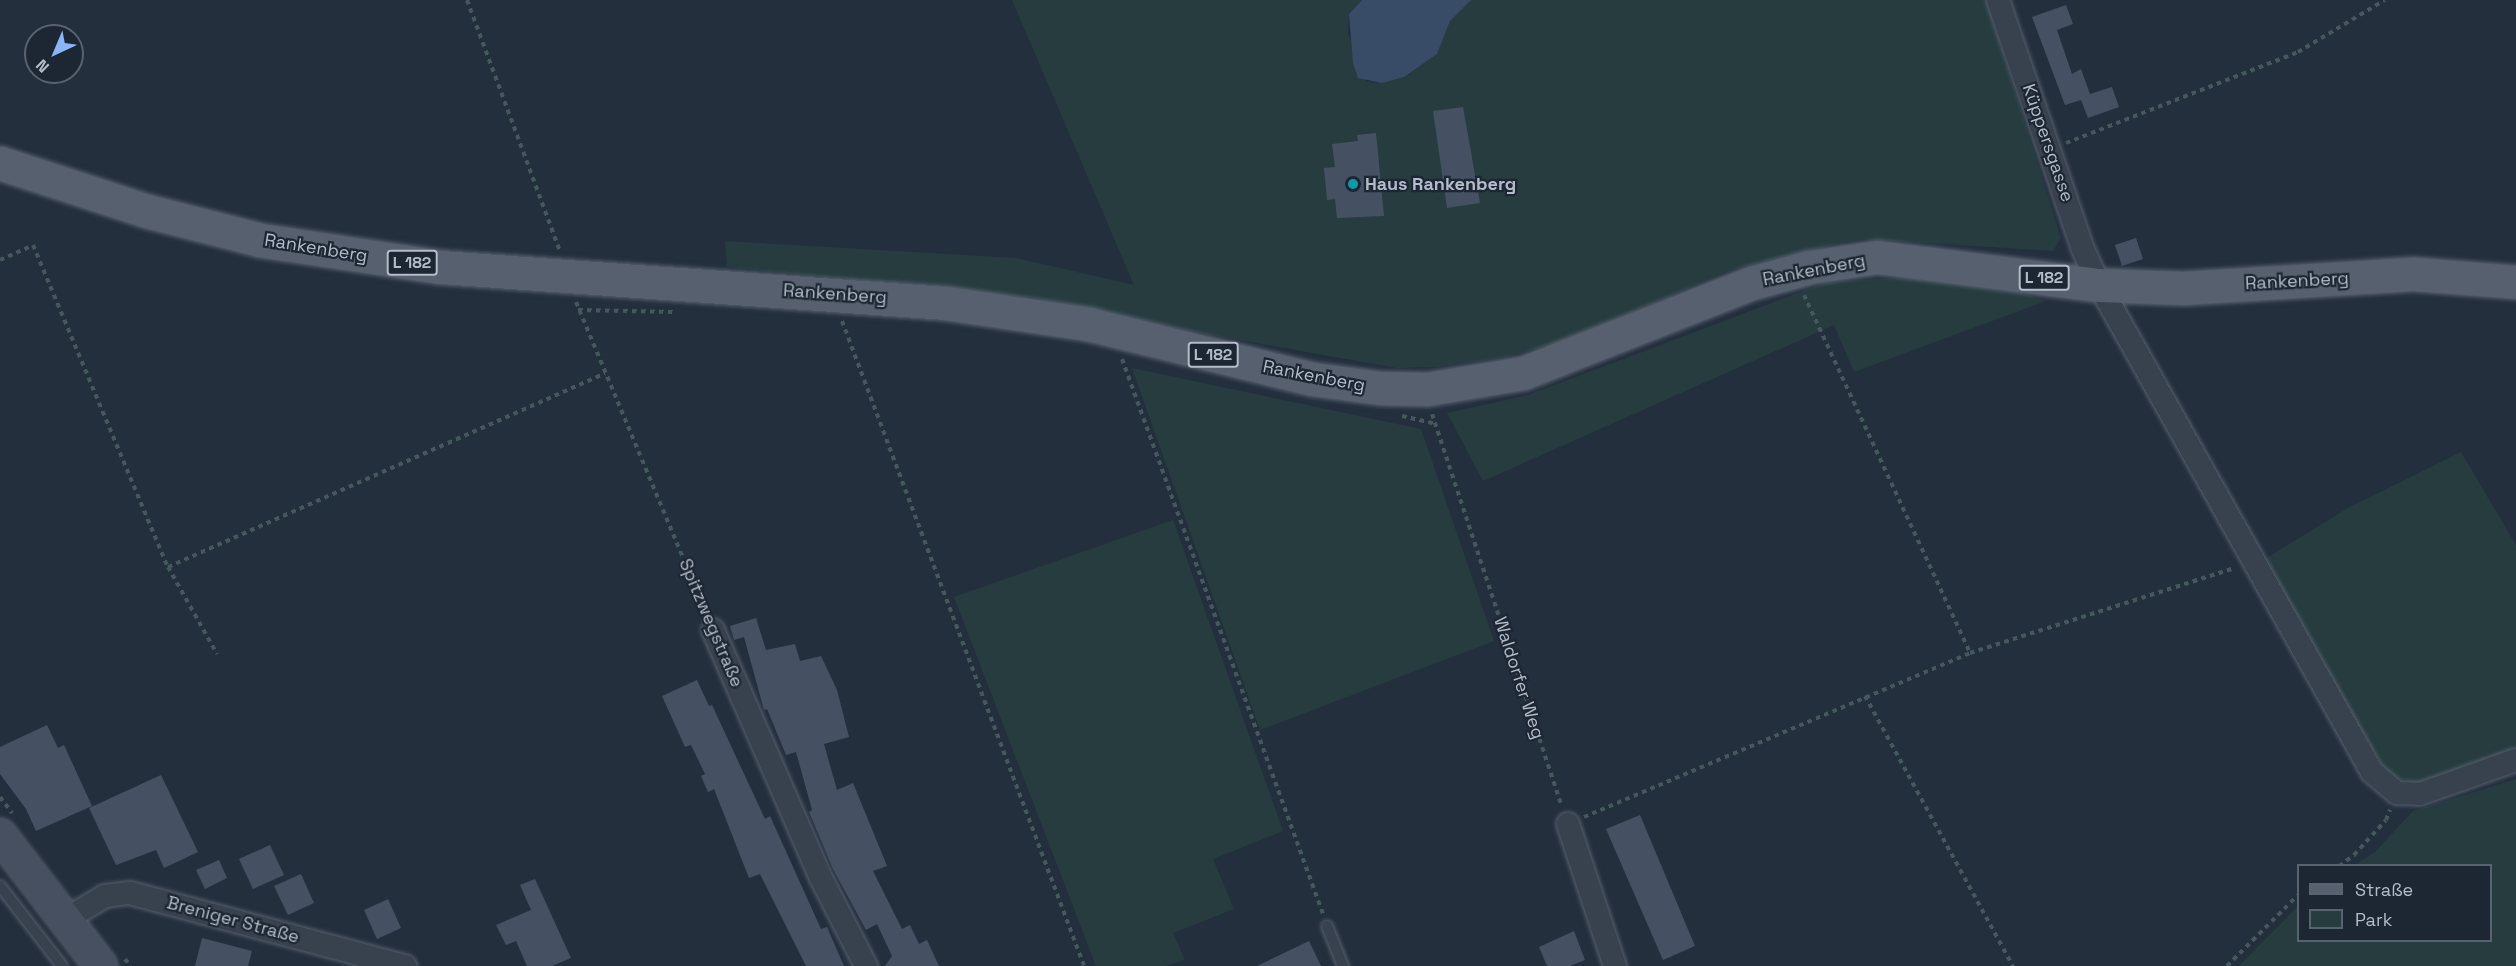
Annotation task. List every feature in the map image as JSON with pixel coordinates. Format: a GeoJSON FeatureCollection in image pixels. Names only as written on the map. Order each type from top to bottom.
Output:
{"type":"FeatureCollection","features":[{"type":"Feature","properties":{"kind":"main road","name":"Rankenberg"},"geometry":{"type":"LineString","coordinates":[[0,163],[147,211],[260,240],[441,267],[946,303],[1088,324],[1312,379],[1426,389],[1523,373],[1751,283],[1793,272],[1876,257],[2099,285],[2183,288],[2415,274],[2516,282]]}},
{"type":"Feature","properties":{"kind":"main road"},"geometry":{"type":"LineString","coordinates":[[0,835],[100,966]]}},
{"type":"Feature","properties":{"kind":"street","name":"Küppersgasse"},"geometry":{"type":"LineString","coordinates":[[1998,0],[2051,149],[2082,247],[2099,285],[2372,772],[2397,793]]}},
{"type":"Feature","properties":{"kind":"street","name":"Spitzwegstraße"},"geometry":{"type":"LineString","coordinates":[[713,630],[821,878],[866,966]]}},
{"type":"Feature","properties":{"kind":"street"},"geometry":{"type":"LineString","coordinates":[[2397,793],[2420,794],[2516,760]]}},
{"type":"Feature","properties":{"kind":"street"},"geometry":{"type":"LineString","coordinates":[[1568,824],[1615,966]]}},
{"type":"Feature","properties":{"kind":"street","name":"Breniger Straße"},"geometry":{"type":"LineString","coordinates":[[65,920],[105,896],[129,893],[405,966]]}},
{"type":"Feature","properties":{"kind":"lane"},"geometry":{"type":"LineString","coordinates":[[0,886],[62,966]]}},
{"type":"Feature","properties":{"kind":"lane"},"geometry":{"type":"LineString","coordinates":[[1327,926],[1343,966]]}},
{"type":"Feature","properties":{"kind":"path","name":"Spitzwegstraße"},"geometry":{"type":"LineString","coordinates":[[467,0],[569,275],[578,310],[713,630]]}},
{"type":"Feature","properties":{"kind":"path"},"geometry":{"type":"LineString","coordinates":[[2051,149],[2298,52],[2385,0]]}},
{"type":"Feature","properties":{"kind":"path"},"geometry":{"type":"LineString","coordinates":[[0,260],[33,245],[168,567],[217,654]]}},
{"type":"Feature","properties":{"kind":"path"},"geometry":{"type":"LineString","coordinates":[[1793,272],[1970,653]]}},
{"type":"Feature","properties":{"kind":"path"},"geometry":{"type":"LineString","coordinates":[[840,315],[1084,966]]}},
{"type":"Feature","properties":{"kind":"path"},"geometry":{"type":"LineString","coordinates":[[1120,354],[1327,926]]}},
{"type":"Feature","properties":{"kind":"path"},"geometry":{"type":"LineString","coordinates":[[168,567],[605,373]]}},
{"type":"Feature","properties":{"kind":"path","name":"Waldorfer Weg"},"geometry":{"type":"LineString","coordinates":[[1426,389],[1437,434],[1568,824]]}},
{"type":"Feature","properties":{"kind":"path"},"geometry":{"type":"LineString","coordinates":[[1568,824],[1970,653],[2253,562]]}},
{"type":"Feature","properties":{"kind":"path"},"geometry":{"type":"LineString","coordinates":[[1865,696],[2013,966]]}},
{"type":"Feature","properties":{"kind":"path"},"geometry":{"type":"LineString","coordinates":[[2341,864],[2386,820],[2397,793]]}},
{"type":"Feature","properties":{"kind":"path"},"geometry":{"type":"LineString","coordinates":[[2227,966],[2297,896]]}},
{"type":"Feature","properties":{"kind":"green space"},"geometry":{"type":"Polygon","coordinates":[[[1012,0],[1362,0],[1349,14],[1348,33],[1366,82],[1382,83],[1404,77],[1437,54],[1450,21],[1471,0],[1986,0],[2061,238],[2053,251],[1862,239],[1839,243],[1724,272],[1572,339],[1505,357],[1437,367],[1397,368],[1200,333],[1033,298],[727,267],[725,241],[1016,258],[1134,285],[1012,0]]]}},
{"type":"Feature","properties":{"kind":"green space"},"geometry":{"type":"Polygon","coordinates":[[[1927,276],[1990,282],[2046,301],[1854,372],[1834,325],[1483,481],[1447,413],[1528,395],[1827,282],[1927,276]]]}},
{"type":"Feature","properties":{"kind":"green space"},"geometry":{"type":"Polygon","coordinates":[[[1132,368],[1421,429],[1494,641],[1260,730],[1132,368]]]}},
{"type":"Feature","properties":{"kind":"green space"},"geometry":{"type":"Polygon","coordinates":[[[2461,452],[2516,545],[2516,769],[2415,784],[2388,774],[2320,663],[2265,559],[2348,508],[2461,452]]]}},
{"type":"Feature","properties":{"kind":"green space"},"geometry":{"type":"Polygon","coordinates":[[[1173,520],[1283,831],[1213,859],[1234,909],[1173,933],[1185,960],[1165,966],[1096,966],[954,597],[1173,520]]]}},
{"type":"Feature","properties":{"kind":"green space"},"geometry":{"type":"Polygon","coordinates":[[[2516,779],[2516,966],[2239,966],[2297,907],[2297,942],[2492,942],[2492,864],[2357,864],[2375,852],[2413,811],[2516,779]]]}},
{"type":"Feature","properties":{"kind":"water"},"geometry":{"type":"Polygon","coordinates":[[[1362,0],[1471,0],[1450,21],[1437,54],[1404,77],[1382,83],[1358,78],[1353,63],[1349,14],[1362,0]]]}},
{"type":"Feature","properties":{"kind":"building"},"geometry":{"type":"Polygon","coordinates":[[[2066,5],[2073,24],[2057,30],[2072,74],[2081,69],[2090,94],[2112,87],[2119,107],[2088,118],[2081,100],[2065,105],[2032,17],[2066,5]]]}},
{"type":"Feature","properties":{"kind":"building"},"geometry":{"type":"Polygon","coordinates":[[[1463,107],[1480,203],[1447,208],[1433,111],[1463,107]]]}},
{"type":"Feature","properties":{"kind":"building","name":"Haus Rankenberg"},"geometry":{"type":"Polygon","coordinates":[[[1376,133],[1384,216],[1337,218],[1335,199],[1327,200],[1324,168],[1335,167],[1332,144],[1358,141],[1357,135],[1376,133]]]}},
{"type":"Feature","properties":{"kind":"building"},"geometry":{"type":"Polygon","coordinates":[[[2136,238],[2143,259],[2122,266],[2115,245],[2136,238]]]}},
{"type":"Feature","properties":{"kind":"building"},"geometry":{"type":"Polygon","coordinates":[[[756,618],[766,650],[795,644],[800,661],[821,656],[837,690],[849,737],[824,744],[837,790],[853,783],[887,866],[873,871],[902,929],[910,925],[919,944],[927,940],[939,966],[885,966],[892,956],[877,924],[866,930],[833,869],[809,812],[812,810],[796,752],[786,755],[767,709],[764,710],[744,637],[734,640],[730,626],[756,618]]]}},
{"type":"Feature","properties":{"kind":"building"},"geometry":{"type":"Polygon","coordinates":[[[697,680],[709,706],[712,705],[765,819],[770,816],[821,929],[827,927],[844,966],[806,966],[760,874],[749,878],[714,789],[708,792],[701,776],[705,774],[691,745],[685,747],[662,696],[697,680]]]}},
{"type":"Feature","properties":{"kind":"building"},"geometry":{"type":"Polygon","coordinates":[[[47,725],[58,748],[64,745],[92,806],[36,831],[26,809],[0,774],[0,747],[47,725]]]}},
{"type":"Feature","properties":{"kind":"building"},"geometry":{"type":"Polygon","coordinates":[[[161,775],[198,852],[164,868],[156,850],[116,865],[89,808],[161,775]]]}},
{"type":"Feature","properties":{"kind":"building"},"geometry":{"type":"Polygon","coordinates":[[[1640,815],[1695,946],[1663,960],[1606,829],[1640,815]]]}},
{"type":"Feature","properties":{"kind":"building"},"geometry":{"type":"Polygon","coordinates":[[[270,845],[284,875],[253,889],[239,859],[270,845]]]}},
{"type":"Feature","properties":{"kind":"building"},"geometry":{"type":"Polygon","coordinates":[[[219,860],[227,878],[205,889],[196,870],[219,860]]]}},
{"type":"Feature","properties":{"kind":"building"},"geometry":{"type":"Polygon","coordinates":[[[301,874],[314,903],[288,915],[274,886],[301,874]]]}},
{"type":"Feature","properties":{"kind":"building"},"geometry":{"type":"Polygon","coordinates":[[[535,879],[571,958],[552,966],[527,966],[516,941],[506,945],[496,925],[531,910],[520,885],[535,879]]]}},
{"type":"Feature","properties":{"kind":"building"},"geometry":{"type":"Polygon","coordinates":[[[388,899],[401,928],[377,939],[364,910],[388,899]]]}},
{"type":"Feature","properties":{"kind":"building"},"geometry":{"type":"Polygon","coordinates":[[[1574,931],[1585,960],[1570,966],[1547,966],[1539,947],[1574,931]]]}},
{"type":"Feature","properties":{"kind":"building"},"geometry":{"type":"Polygon","coordinates":[[[202,938],[252,951],[248,966],[195,966],[202,938]]]}},
{"type":"Feature","properties":{"kind":"building"},"geometry":{"type":"Polygon","coordinates":[[[1309,941],[1321,966],[1257,966],[1309,941]]]}},
{"type":"Feature","properties":{"kind":"place","name":"Haus Rankenberg"},"geometry":{"type":"Point","coordinates":[1353,184]}}]}
